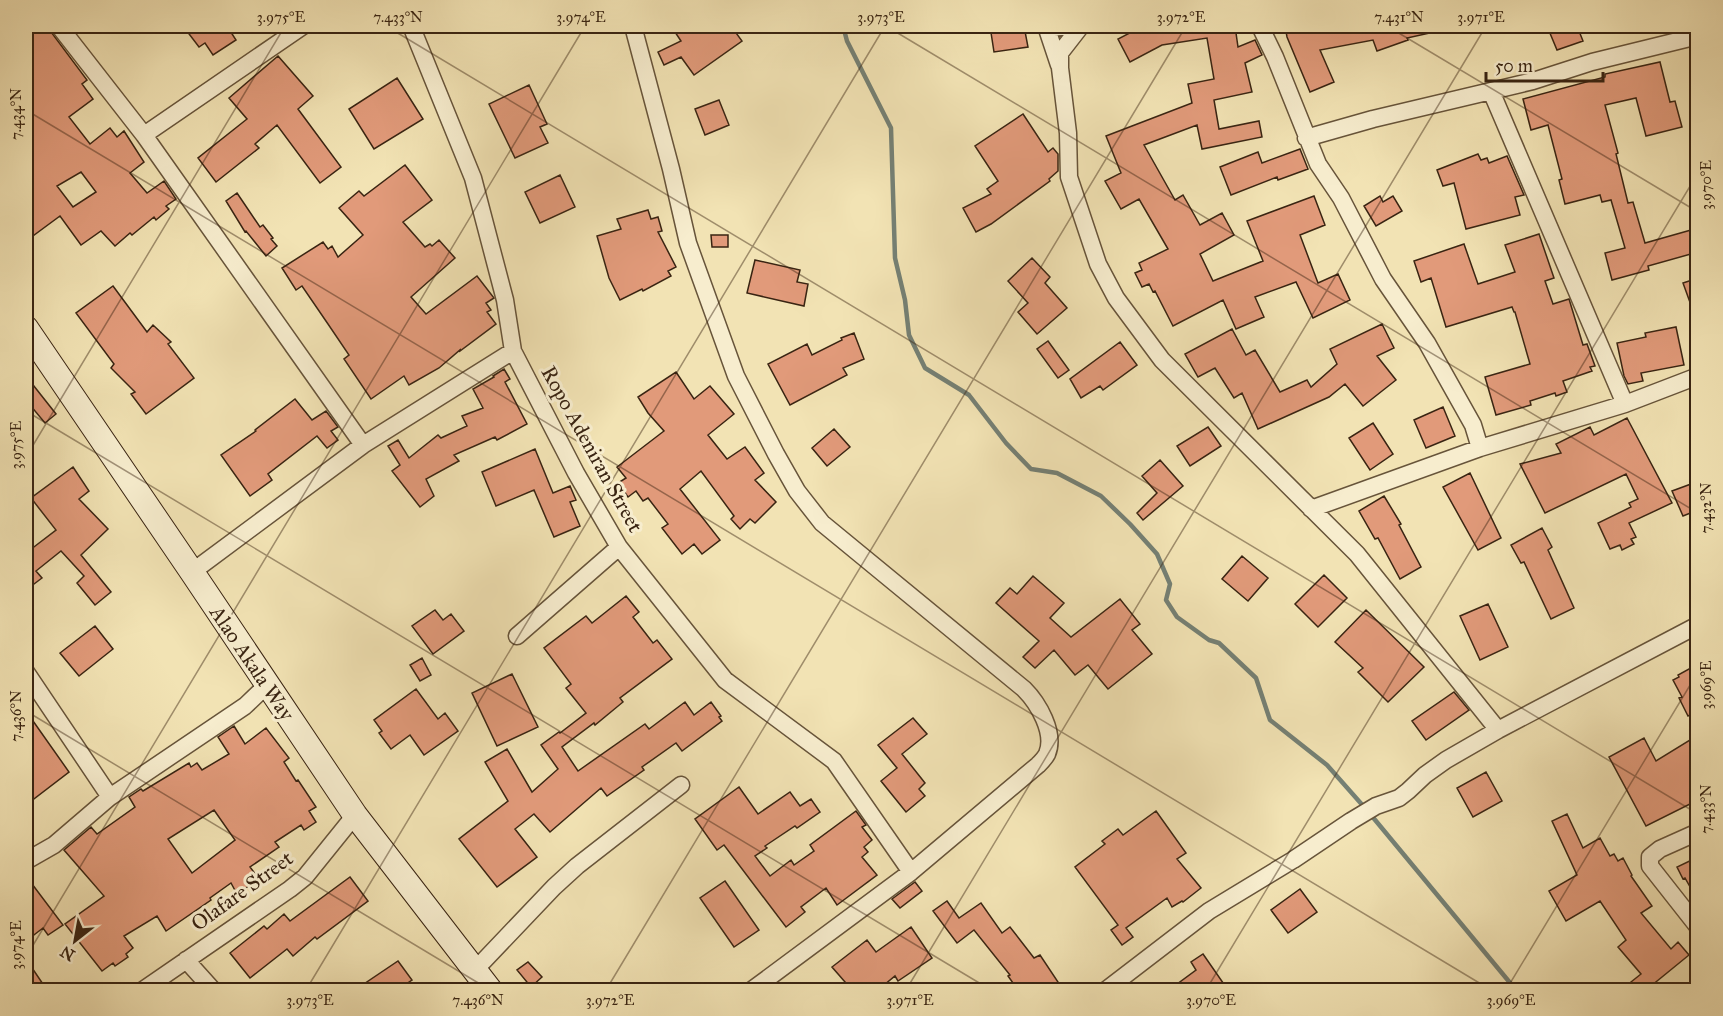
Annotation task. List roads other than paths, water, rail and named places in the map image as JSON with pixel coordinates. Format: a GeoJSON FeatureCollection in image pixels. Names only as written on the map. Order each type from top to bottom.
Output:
{"type":"FeatureCollection","features":[{"type":"Feature","properties":{"kind":"street"},"geometry":{"type":"LineString","coordinates":[[59,26],[144,135],[363,445]]}},
{"type":"Feature","properties":{"kind":"street"},"geometry":{"type":"LineString","coordinates":[[144,135],[303,26]]}},
{"type":"Feature","properties":{"kind":"street","name":"Ropo Adeniran Street"},"geometry":{"type":"LineString","coordinates":[[410,26],[472,177],[505,300],[513,351],[576,473],[619,548],[726,680],[834,761],[911,872]]}},
{"type":"Feature","properties":{"kind":"street"},"geometry":{"type":"LineString","coordinates":[[633,26],[688,243],[736,376],[797,491],[822,523],[1035,700],[1046,727],[1049,746],[1046,755],[1038,765],[911,872],[752,990]]}},
{"type":"Feature","properties":{"kind":"street"},"geometry":{"type":"LineString","coordinates":[[1060,68],[1046,27],[1074,26]]}},
{"type":"Feature","properties":{"kind":"street"},"geometry":{"type":"LineString","coordinates":[[1081,26],[1060,53],[1068,133],[1069,177],[1098,264],[1116,298],[1162,360],[1357,554],[1498,730]]}},
{"type":"Feature","properties":{"kind":"street"},"geometry":{"type":"LineString","coordinates":[[1260,26],[1275,57],[1318,164],[1341,198],[1383,279],[1432,354],[1473,425],[1480,448]]}},
{"type":"Feature","properties":{"kind":"street"},"geometry":{"type":"LineString","coordinates":[[1308,141],[1373,119],[1491,91],[1592,62],[1698,36]]}},
{"type":"Feature","properties":{"kind":"street"},"geometry":{"type":"LineString","coordinates":[[1491,91],[1625,404]]}},
{"type":"Feature","properties":{"kind":"street","name":"Alao Akala Way"},"geometry":{"type":"LineString","coordinates":[[26,328],[355,815],[490,990]]}},
{"type":"Feature","properties":{"kind":"street"},"geometry":{"type":"LineString","coordinates":[[192,572],[363,445],[513,351]]}},
{"type":"Feature","properties":{"kind":"street"},"geometry":{"type":"LineString","coordinates":[[1311,509],[1480,448],[1625,404],[1698,376]]}},
{"type":"Feature","properties":{"kind":"street"},"geometry":{"type":"LineString","coordinates":[[518,636],[619,548]]}},
{"type":"Feature","properties":{"kind":"street"},"geometry":{"type":"LineString","coordinates":[[1106,990],[1209,911],[1354,819],[1376,806],[1399,798],[1432,769],[1498,730],[1698,625]]}},
{"type":"Feature","properties":{"kind":"street"},"geometry":{"type":"LineString","coordinates":[[26,672],[110,797]]}},
{"type":"Feature","properties":{"kind":"street"},"geometry":{"type":"LineString","coordinates":[[26,861],[54,845],[110,797],[244,706],[267,685]]}},
{"type":"Feature","properties":{"kind":"street"},"geometry":{"type":"LineString","coordinates":[[474,970],[577,866],[681,785]]}},
{"type":"Feature","properties":{"kind":"street","name":"Olafare Street"},"geometry":{"type":"LineString","coordinates":[[142,990],[305,877],[355,815]]}},
{"type":"Feature","properties":{"kind":"street"},"geometry":{"type":"LineString","coordinates":[[1698,832],[1660,849],[1650,857],[1650,866],[1698,927]]}},
{"type":"Feature","properties":{"kind":"street"},"geometry":{"type":"LineString","coordinates":[[186,960],[213,990]]}},
{"type":"Feature","properties":{"kind":"waterway"},"geometry":{"type":"LineString","coordinates":[[843,26],[847,41],[891,128],[895,258],[905,300],[909,335],[925,368],[969,395],[1006,443],[1031,469],[1057,473],[1101,496],[1130,524],[1157,554],[1170,584],[1166,600],[1177,617],[1209,640],[1219,643],[1256,678],[1270,720],[1327,765],[1365,808]]}},
{"type":"Feature","properties":{"kind":"waterway"},"geometry":{"type":"LineString","coordinates":[[1371,815],[1516,990]]}}]}
